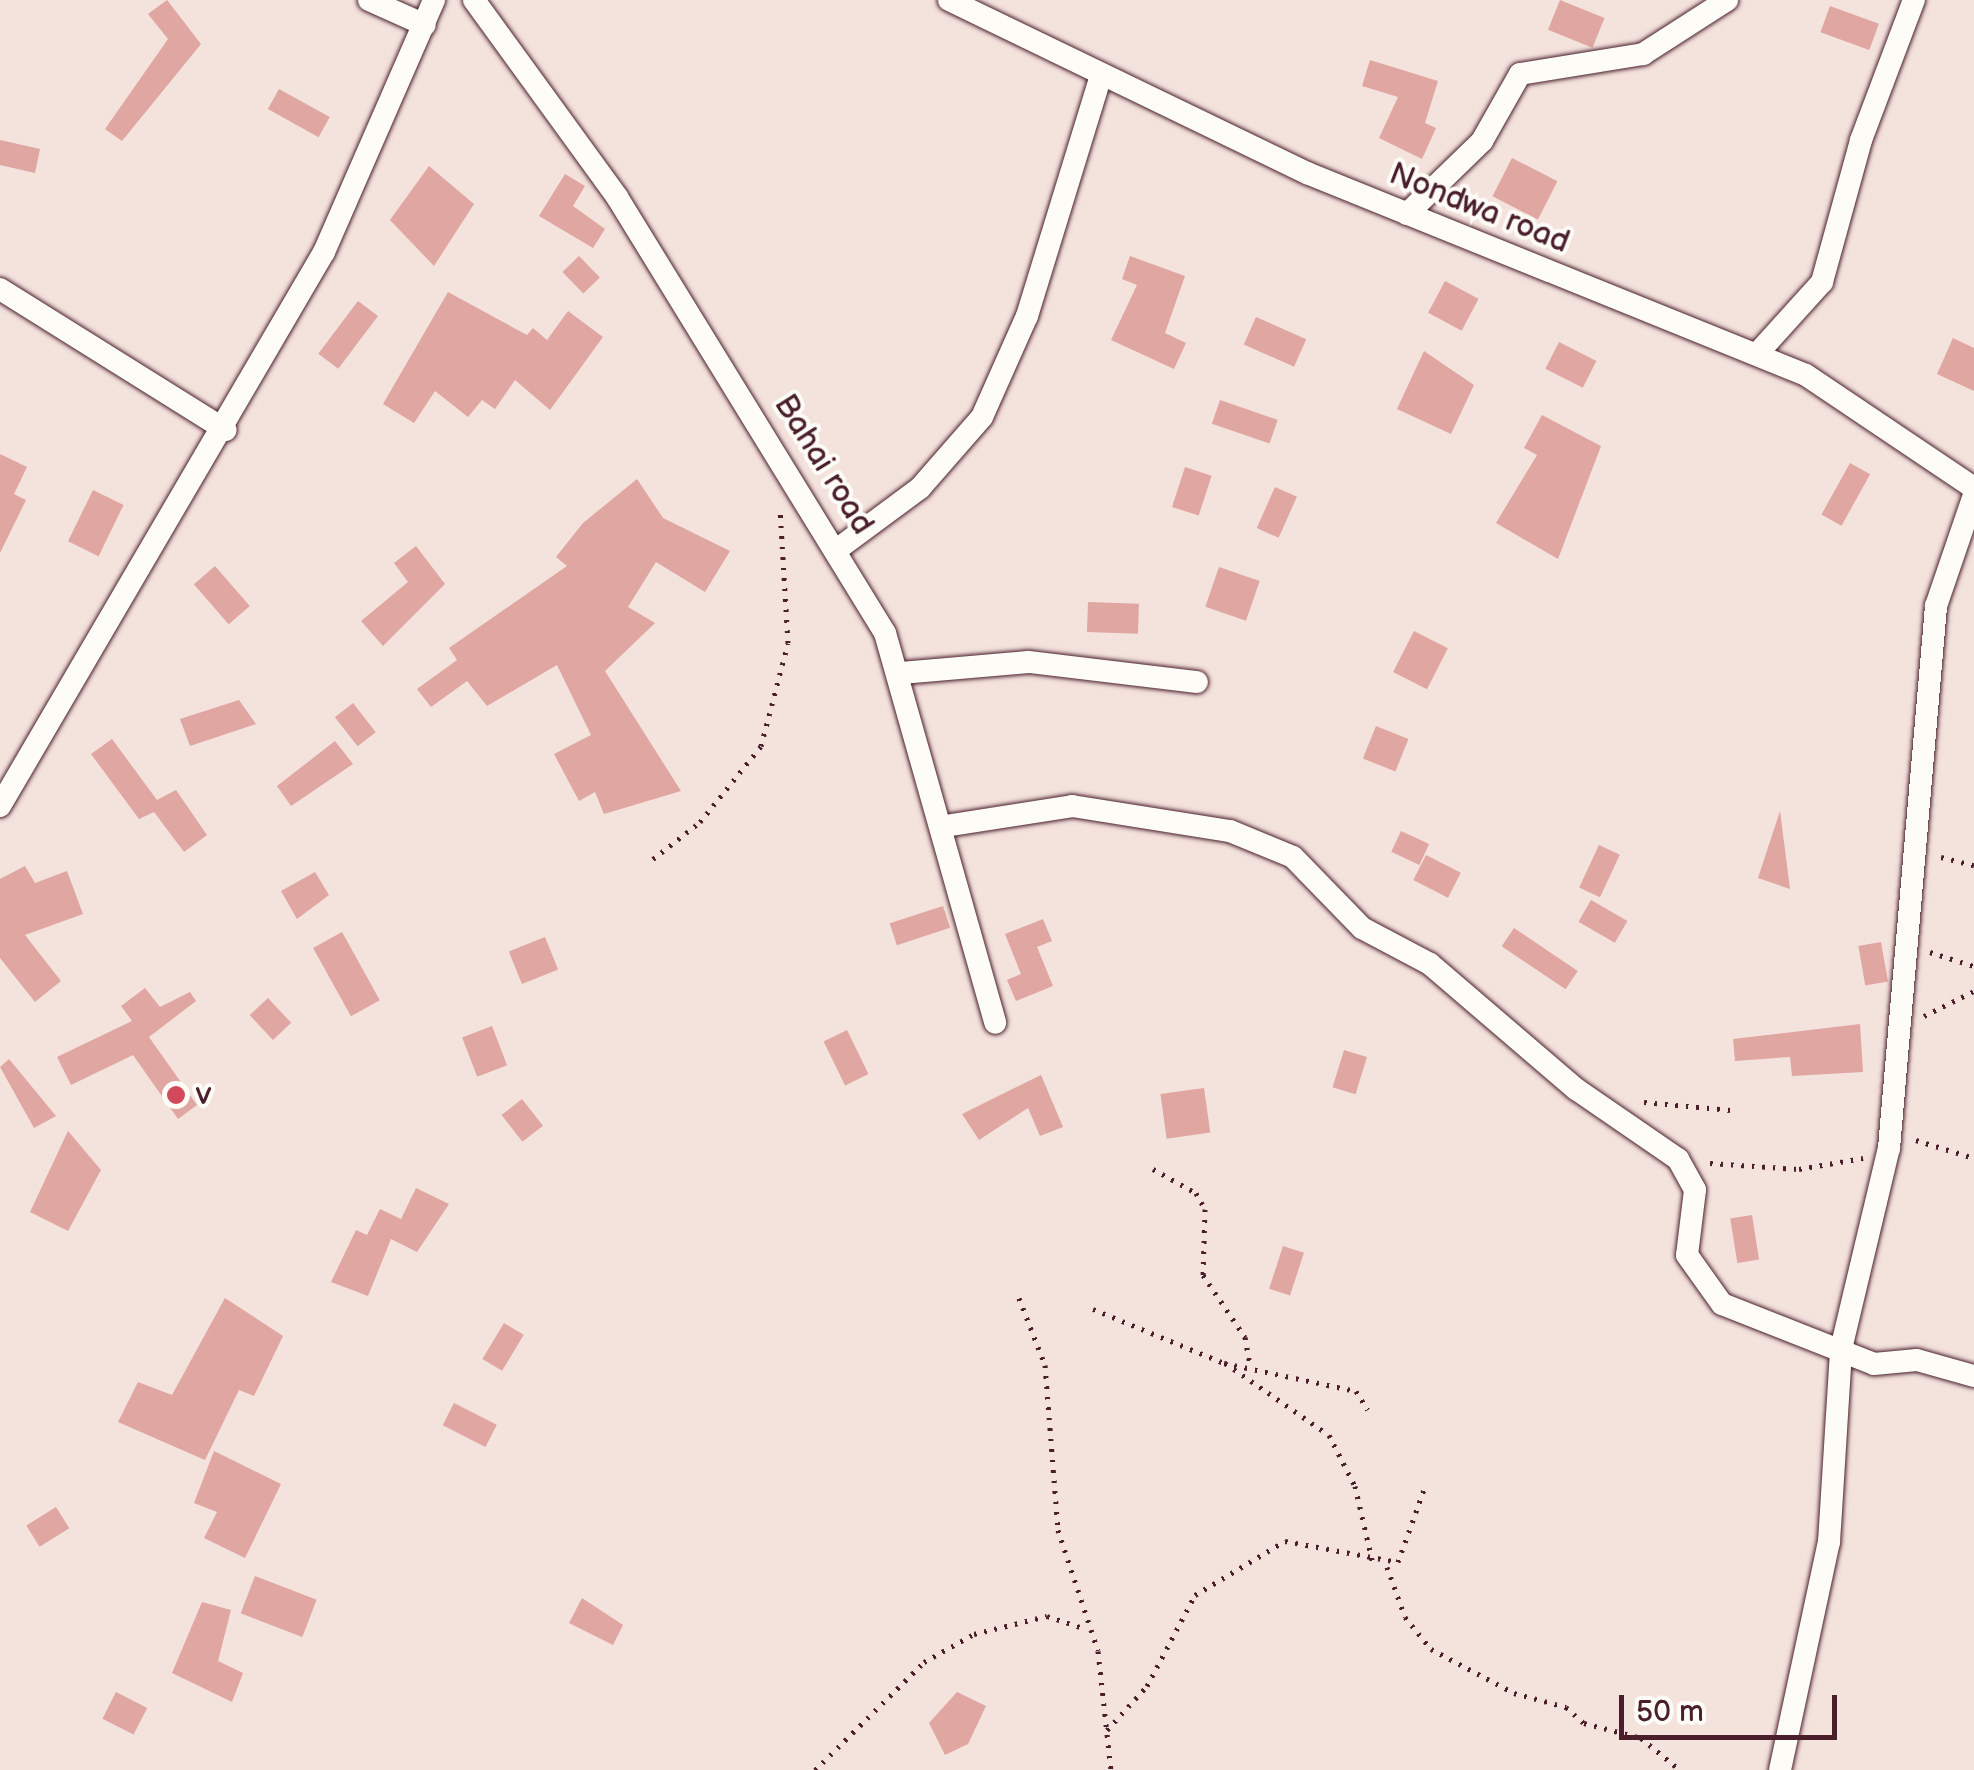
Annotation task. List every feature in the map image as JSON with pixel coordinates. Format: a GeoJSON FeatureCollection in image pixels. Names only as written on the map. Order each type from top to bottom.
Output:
{"type":"FeatureCollection","features":[{"type":"Feature","properties":{"kind":"street"},"geometry":{"type":"LineString","coordinates":[[370,0],[425,25]]}},
{"type":"Feature","properties":{"kind":"street"},"geometry":{"type":"LineString","coordinates":[[2,800],[226,430],[324,252],[434,0]]}},
{"type":"Feature","properties":{"kind":"street","name":"Bahai road"},"geometry":{"type":"LineString","coordinates":[[474,0],[617,197],[838,548],[901,673],[945,826],[994,1023]]}},
{"type":"Feature","properties":{"kind":"street","name":"Nondwa road"},"geometry":{"type":"LineString","coordinates":[[950,0],[1101,76],[1407,214],[1757,354],[1846,398],[1974,492]]}},
{"type":"Feature","properties":{"kind":"street"},"geometry":{"type":"LineString","coordinates":[[1407,214],[1482,140],[1520,74],[1643,54],[1728,0]]}},
{"type":"Feature","properties":{"kind":"street"},"geometry":{"type":"LineString","coordinates":[[1757,354],[1822,282],[1861,140],[1914,0]]}},
{"type":"Feature","properties":{"kind":"street"},"geometry":{"type":"LineString","coordinates":[[838,548],[920,488],[982,418],[1027,316],[1101,76]]}},
{"type":"Feature","properties":{"kind":"street"},"geometry":{"type":"LineString","coordinates":[[0,288],[226,430]]}},
{"type":"Feature","properties":{"kind":"street"},"geometry":{"type":"LineString","coordinates":[[1780,1770],[1829,1542],[1841,1348],[1889,1148],[1905,1019],[1936,606],[1974,492]]}},
{"type":"Feature","properties":{"kind":"street"},"geometry":{"type":"LineString","coordinates":[[901,673],[1028,662],[1197,682]]}},
{"type":"Feature","properties":{"kind":"street"},"geometry":{"type":"LineString","coordinates":[[945,826],[1072,806],[1257,840],[1293,858],[1362,928],[1430,964],[1576,1089],[1678,1159],[1695,1190],[1688,1256],[1696,1278],[1745,1320],[1841,1348],[1874,1364],[1917,1360],[1974,1376]]}},
{"type":"Feature","properties":{"kind":"path"},"geometry":{"type":"LineString","coordinates":[[653,859],[700,822],[761,746],[784,678],[781,458]]}},
{"type":"Feature","properties":{"kind":"path"},"geometry":{"type":"LineString","coordinates":[[1918,856],[1974,866]]}},
{"type":"Feature","properties":{"kind":"path"},"geometry":{"type":"LineString","coordinates":[[1910,952],[1974,966]]}},
{"type":"Feature","properties":{"kind":"path"},"geometry":{"type":"LineString","coordinates":[[1905,1019],[1974,990]]}},
{"type":"Feature","properties":{"kind":"path"},"geometry":{"type":"LineString","coordinates":[[1635,1100],[1731,1110]]}},
{"type":"Feature","properties":{"kind":"path"},"geometry":{"type":"LineString","coordinates":[[1678,1159],[1799,1169],[1924,1140],[1974,1158]]}},
{"type":"Feature","properties":{"kind":"path"},"geometry":{"type":"LineString","coordinates":[[1153,1170],[1196,1193],[1204,1209],[1203,1275],[1245,1337],[1250,1365]]}},
{"type":"Feature","properties":{"kind":"path"},"geometry":{"type":"LineString","coordinates":[[1019,1298],[1046,1366],[1058,1530],[1086,1628],[1098,1651],[1111,1770]]}},
{"type":"Feature","properties":{"kind":"path"},"geometry":{"type":"LineString","coordinates":[[1093,1308],[1224,1363],[1330,1435],[1355,1486],[1372,1564]]}},
{"type":"Feature","properties":{"kind":"path"},"geometry":{"type":"LineString","coordinates":[[1224,1363],[1250,1365],[1356,1391],[1368,1410]]}},
{"type":"Feature","properties":{"kind":"path"},"geometry":{"type":"LineString","coordinates":[[1107,1730],[1148,1686],[1195,1595],[1269,1545],[1387,1567],[1406,1555],[1426,1484]]}},
{"type":"Feature","properties":{"kind":"path"},"geometry":{"type":"LineString","coordinates":[[1387,1567],[1405,1617],[1431,1649],[1514,1693],[1566,1706],[1584,1723],[1642,1738],[1680,1770]]}},
{"type":"Feature","properties":{"kind":"path"},"geometry":{"type":"LineString","coordinates":[[815,1770],[924,1662],[974,1634],[1047,1616],[1086,1628]]}},
{"type":"Feature","properties":{"kind":"building"},"geometry":{"type":"Polygon","coordinates":[[[167,0],[201,44],[122,141],[105,129],[168,39],[148,14],[167,0]]]}},
{"type":"Feature","properties":{"kind":"building"},"geometry":{"type":"Polygon","coordinates":[[[1560,0],[1605,18],[1593,48],[1548,30],[1560,0]]]}},
{"type":"Feature","properties":{"kind":"building"},"geometry":{"type":"Polygon","coordinates":[[[1830,6],[1879,24],[1869,50],[1820,32],[1830,6]]]}},
{"type":"Feature","properties":{"kind":"building"},"geometry":{"type":"Polygon","coordinates":[[[1370,60],[1438,81],[1425,123],[1436,128],[1422,159],[1379,138],[1398,97],[1362,86],[1370,60]]]}},
{"type":"Feature","properties":{"kind":"building"},"geometry":{"type":"Polygon","coordinates":[[[279,89],[330,117],[319,137],[268,109],[279,89]]]}},
{"type":"Feature","properties":{"kind":"building"},"geometry":{"type":"Polygon","coordinates":[[[0,140],[40,149],[35,173],[0,165],[0,140]]]}},
{"type":"Feature","properties":{"kind":"building"},"geometry":{"type":"Polygon","coordinates":[[[1512,158],[1557,181],[1538,219],[1492,196],[1512,158]]]}},
{"type":"Feature","properties":{"kind":"building"},"geometry":{"type":"Polygon","coordinates":[[[429,166],[474,204],[434,266],[390,220],[429,166]]]}},
{"type":"Feature","properties":{"kind":"building"},"geometry":{"type":"Polygon","coordinates":[[[565,174],[585,186],[573,206],[605,229],[593,248],[539,216],[565,174]]]}},
{"type":"Feature","properties":{"kind":"building"},"geometry":{"type":"Polygon","coordinates":[[[579,256],[600,278],[583,294],[562,272],[579,256]]]}},
{"type":"Feature","properties":{"kind":"building"},"geometry":{"type":"Polygon","coordinates":[[[1130,256],[1185,276],[1165,333],[1186,343],[1174,369],[1111,340],[1137,285],[1122,279],[1130,256]]]}},
{"type":"Feature","properties":{"kind":"building"},"geometry":{"type":"Polygon","coordinates":[[[1445,281],[1479,299],[1462,331],[1428,313],[1445,281]]]}},
{"type":"Feature","properties":{"kind":"building"},"geometry":{"type":"Polygon","coordinates":[[[448,292],[527,335],[533,328],[547,340],[568,311],[603,337],[550,410],[515,380],[495,409],[482,400],[468,417],[435,391],[414,423],[383,404],[448,292]]]}},
{"type":"Feature","properties":{"kind":"building"},"geometry":{"type":"Polygon","coordinates":[[[358,301],[378,316],[338,369],[318,354],[358,301]]]}},
{"type":"Feature","properties":{"kind":"building"},"geometry":{"type":"Polygon","coordinates":[[[1256,317],[1306,339],[1294,367],[1244,344],[1256,317]]]}},
{"type":"Feature","properties":{"kind":"building"},"geometry":{"type":"Polygon","coordinates":[[[1953,338],[1974,348],[1974,391],[1937,374],[1953,338]]]}},
{"type":"Feature","properties":{"kind":"building"},"geometry":{"type":"Polygon","coordinates":[[[1559,342],[1596,361],[1583,388],[1545,369],[1559,342]]]}},
{"type":"Feature","properties":{"kind":"building"},"geometry":{"type":"Polygon","coordinates":[[[1424,351],[1474,385],[1451,434],[1397,409],[1424,351]]]}},
{"type":"Feature","properties":{"kind":"building"},"geometry":{"type":"Polygon","coordinates":[[[1220,400],[1278,420],[1270,443],[1212,424],[1220,400]]]}},
{"type":"Feature","properties":{"kind":"building"},"geometry":{"type":"Polygon","coordinates":[[[1542,415],[1601,446],[1558,559],[1496,523],[1537,455],[1524,448],[1542,415]]]}},
{"type":"Feature","properties":{"kind":"building"},"geometry":{"type":"Polygon","coordinates":[[[0,454],[27,467],[14,494],[26,500],[0,553],[0,454]]]}},
{"type":"Feature","properties":{"kind":"building"},"geometry":{"type":"Polygon","coordinates":[[[1850,463],[1870,474],[1842,526],[1821,515],[1850,463]]]}},
{"type":"Feature","properties":{"kind":"building"},"geometry":{"type":"Polygon","coordinates":[[[1185,467],[1212,476],[1199,516],[1172,507],[1185,467]]]}},
{"type":"Feature","properties":{"kind":"building"},"geometry":{"type":"Polygon","coordinates":[[[637,479],[663,518],[730,551],[705,592],[656,562],[628,607],[655,623],[605,671],[681,791],[604,814],[595,792],[579,801],[554,754],[591,735],[557,665],[487,706],[467,681],[431,707],[417,689],[457,660],[449,648],[567,566],[556,557],[583,523],[637,479]]]}},
{"type":"Feature","properties":{"kind":"building"},"geometry":{"type":"Polygon","coordinates":[[[1275,487],[1297,497],[1279,538],[1257,528],[1275,487]]]}},
{"type":"Feature","properties":{"kind":"building"},"geometry":{"type":"Polygon","coordinates":[[[93,490],[124,505],[99,556],[68,541],[93,490]]]}},
{"type":"Feature","properties":{"kind":"building"},"geometry":{"type":"Polygon","coordinates":[[[416,546],[445,584],[383,646],[361,621],[408,582],[394,563],[416,546]]]}},
{"type":"Feature","properties":{"kind":"building"},"geometry":{"type":"Polygon","coordinates":[[[215,566],[250,606],[229,624],[194,584],[215,566]]]}},
{"type":"Feature","properties":{"kind":"building"},"geometry":{"type":"Polygon","coordinates":[[[1219,567],[1260,581],[1246,621],[1205,607],[1219,567]]]}},
{"type":"Feature","properties":{"kind":"building"},"geometry":{"type":"Polygon","coordinates":[[[1088,602],[1139,604],[1138,634],[1087,632],[1088,602]]]}},
{"type":"Feature","properties":{"kind":"building"},"geometry":{"type":"Polygon","coordinates":[[[1414,631],[1448,648],[1427,689],[1393,672],[1414,631]]]}},
{"type":"Feature","properties":{"kind":"building"},"geometry":{"type":"Polygon","coordinates":[[[239,700],[256,724],[190,746],[180,719],[239,700]]]}},
{"type":"Feature","properties":{"kind":"building"},"geometry":{"type":"Polygon","coordinates":[[[353,703],[376,732],[358,746],[335,717],[353,703]]]}},
{"type":"Feature","properties":{"kind":"building"},"geometry":{"type":"Polygon","coordinates":[[[1376,726],[1408,739],[1395,772],[1363,758],[1376,726]]]}},
{"type":"Feature","properties":{"kind":"building"},"geometry":{"type":"Polygon","coordinates":[[[112,739],[157,800],[176,790],[207,835],[184,852],[154,812],[139,819],[91,754],[112,739]]]}},
{"type":"Feature","properties":{"kind":"building"},"geometry":{"type":"Polygon","coordinates":[[[335,741],[353,764],[291,806],[277,786],[335,741]]]}},
{"type":"Feature","properties":{"kind":"building"},"geometry":{"type":"Polygon","coordinates":[[[1780,811],[1790,889],[1758,878],[1780,811]]]}},
{"type":"Feature","properties":{"kind":"building"},"geometry":{"type":"Polygon","coordinates":[[[1401,831],[1429,844],[1419,865],[1391,852],[1401,831]]]}},
{"type":"Feature","properties":{"kind":"building"},"geometry":{"type":"Polygon","coordinates":[[[1599,845],[1620,855],[1600,897],[1579,888],[1599,845]]]}},
{"type":"Feature","properties":{"kind":"building"},"geometry":{"type":"Polygon","coordinates":[[[1426,855],[1461,873],[1448,898],[1413,880],[1426,855]]]}},
{"type":"Feature","properties":{"kind":"building"},"geometry":{"type":"Polygon","coordinates":[[[25,866],[35,883],[67,871],[83,914],[25,935],[61,981],[35,1002],[0,958],[0,879],[25,866]]]}},
{"type":"Feature","properties":{"kind":"building"},"geometry":{"type":"Polygon","coordinates":[[[315,872],[329,895],[297,919],[281,891],[315,872]]]}},
{"type":"Feature","properties":{"kind":"building"},"geometry":{"type":"Polygon","coordinates":[[[1591,900],[1627,921],[1615,943],[1578,922],[1591,900]]]}},
{"type":"Feature","properties":{"kind":"building"},"geometry":{"type":"Polygon","coordinates":[[[943,906],[950,928],[897,945],[890,923],[943,906]]]}},
{"type":"Feature","properties":{"kind":"building"},"geometry":{"type":"Polygon","coordinates":[[[1043,919],[1052,941],[1037,947],[1053,986],[1016,1001],[1007,980],[1021,974],[1005,934],[1043,919]]]}},
{"type":"Feature","properties":{"kind":"building"},"geometry":{"type":"Polygon","coordinates":[[[1514,928],[1578,971],[1566,989],[1502,946],[1514,928]]]}},
{"type":"Feature","properties":{"kind":"building"},"geometry":{"type":"Polygon","coordinates":[[[342,932],[380,1000],[351,1016],[313,948],[342,932]]]}},
{"type":"Feature","properties":{"kind":"building"},"geometry":{"type":"Polygon","coordinates":[[[545,937],[558,969],[522,984],[509,952],[545,937]]]}},
{"type":"Feature","properties":{"kind":"building"},"geometry":{"type":"Polygon","coordinates":[[[1881,942],[1888,981],[1865,985],[1858,946],[1881,942]]]}},
{"type":"Feature","properties":{"kind":"building"},"geometry":{"type":"Polygon","coordinates":[[[145,988],[160,1007],[190,992],[196,1001],[149,1037],[197,1105],[178,1119],[133,1055],[71,1085],[57,1057],[132,1021],[121,1006],[145,988]]]}},
{"type":"Feature","properties":{"kind":"building"},"geometry":{"type":"Polygon","coordinates":[[[268,998],[291,1023],[273,1040],[250,1015],[268,998]]]}},
{"type":"Feature","properties":{"kind":"building"},"geometry":{"type":"Polygon","coordinates":[[[1860,1024],[1863,1072],[1792,1076],[1790,1057],[1735,1061],[1733,1039],[1860,1024]]]}},
{"type":"Feature","properties":{"kind":"building"},"geometry":{"type":"Polygon","coordinates":[[[492,1026],[507,1065],[477,1077],[462,1037],[492,1026]]]}},
{"type":"Feature","properties":{"kind":"building"},"geometry":{"type":"Polygon","coordinates":[[[847,1030],[868,1074],[845,1085],[824,1041],[847,1030]]]}},
{"type":"Feature","properties":{"kind":"building"},"geometry":{"type":"Polygon","coordinates":[[[1344,1050],[1367,1057],[1356,1094],[1333,1087],[1344,1050]]]}},
{"type":"Feature","properties":{"kind":"building"},"geometry":{"type":"Polygon","coordinates":[[[9,1059],[56,1116],[34,1128],[0,1067],[9,1059]]]}},
{"type":"Feature","properties":{"kind":"building"},"geometry":{"type":"Polygon","coordinates":[[[1041,1075],[1063,1127],[1040,1136],[1028,1108],[979,1140],[962,1114],[1041,1075]]]}},
{"type":"Feature","properties":{"kind":"building"},"geometry":{"type":"Polygon","coordinates":[[[1204,1088],[1210,1133],[1167,1139],[1160,1094],[1204,1088]]]}},
{"type":"Feature","properties":{"kind":"building"},"geometry":{"type":"Polygon","coordinates":[[[522,1099],[543,1126],[522,1142],[502,1115],[522,1099]]]}},
{"type":"Feature","properties":{"kind":"building"},"geometry":{"type":"Polygon","coordinates":[[[68,1131],[101,1170],[68,1231],[30,1212],[68,1131]]]}},
{"type":"Feature","properties":{"kind":"building"},"geometry":{"type":"Polygon","coordinates":[[[416,1188],[449,1204],[417,1252],[391,1239],[368,1296],[331,1282],[356,1230],[367,1235],[380,1209],[401,1219],[416,1188]]]}},
{"type":"Feature","properties":{"kind":"building"},"geometry":{"type":"Polygon","coordinates":[[[1752,1215],[1759,1259],[1737,1263],[1730,1218],[1752,1215]]]}},
{"type":"Feature","properties":{"kind":"building"},"geometry":{"type":"Polygon","coordinates":[[[1283,1246],[1304,1253],[1290,1296],[1269,1289],[1283,1246]]]}},
{"type":"Feature","properties":{"kind":"building"},"geometry":{"type":"Polygon","coordinates":[[[225,1298],[283,1336],[254,1396],[239,1390],[205,1460],[118,1422],[138,1382],[172,1395],[225,1298]]]}},
{"type":"Feature","properties":{"kind":"building"},"geometry":{"type":"Polygon","coordinates":[[[504,1323],[524,1335],[502,1371],[482,1359],[504,1323]]]}},
{"type":"Feature","properties":{"kind":"building"},"geometry":{"type":"Polygon","coordinates":[[[454,1403],[497,1425],[485,1447],[443,1425],[454,1403]]]}},
{"type":"Feature","properties":{"kind":"building"},"geometry":{"type":"Polygon","coordinates":[[[214,1451],[281,1484],[245,1558],[204,1538],[217,1512],[194,1503],[214,1451]]]}},
{"type":"Feature","properties":{"kind":"building"},"geometry":{"type":"Polygon","coordinates":[[[56,1507],[69,1528],[40,1547],[26,1526],[56,1507]]]}},
{"type":"Feature","properties":{"kind":"building"},"geometry":{"type":"Polygon","coordinates":[[[255,1576],[317,1600],[302,1637],[241,1613],[255,1576]]]}},
{"type":"Feature","properties":{"kind":"building"},"geometry":{"type":"Polygon","coordinates":[[[582,1598],[623,1625],[613,1645],[569,1623],[582,1598]]]}},
{"type":"Feature","properties":{"kind":"building"},"geometry":{"type":"Polygon","coordinates":[[[202,1602],[231,1610],[218,1661],[243,1673],[232,1702],[172,1673],[202,1602]]]}},
{"type":"Feature","properties":{"kind":"building"},"geometry":{"type":"Polygon","coordinates":[[[116,1692],[147,1708],[134,1735],[102,1719],[116,1692]]]}},
{"type":"Feature","properties":{"kind":"building"},"geometry":{"type":"Polygon","coordinates":[[[957,1692],[986,1706],[968,1744],[945,1755],[929,1723],[957,1692]]]}},
{"type":"Feature","properties":{"kind":"place","name":"v"},"geometry":{"type":"Point","coordinates":[176,1095]}}]}
